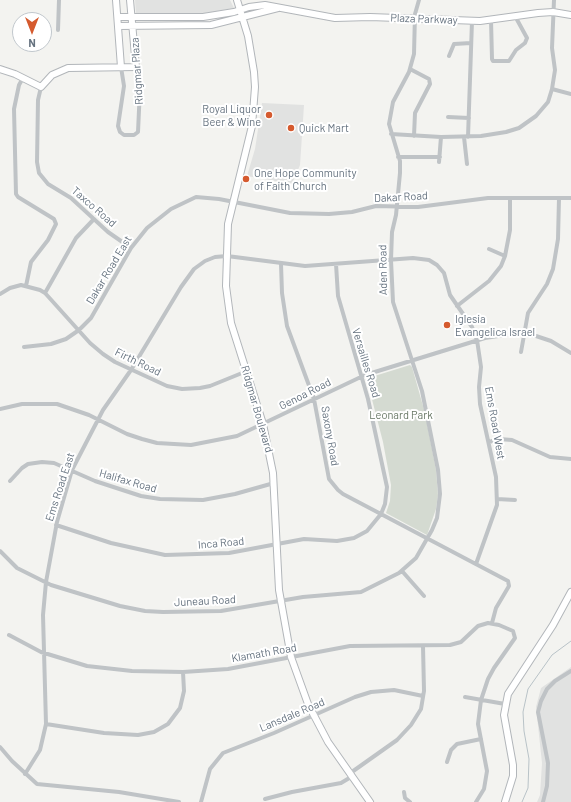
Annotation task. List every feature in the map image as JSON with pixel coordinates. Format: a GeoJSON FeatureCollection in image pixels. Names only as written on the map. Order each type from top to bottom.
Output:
{"type":"FeatureCollection","features":[{"type":"Feature","properties":{"kind":"street"},"geometry":{"type":"LineString","coordinates":[[58,30],[59,0]]}},
{"type":"Feature","properties":{"kind":"street","name":"Ridgmar Plaza"},"geometry":{"type":"LineString","coordinates":[[116,0],[121,67],[124,86],[118,126],[120,132],[124,135],[134,135],[138,132],[140,88],[136,67],[134,26],[130,0]]}},
{"type":"Feature","properties":{"kind":"street","name":"Ridgmar Boulevard"},"geometry":{"type":"LineString","coordinates":[[237,0],[252,56],[255,87],[252,126],[228,224],[226,286],[231,323],[263,424],[274,482],[280,601],[290,657],[314,716],[328,742],[350,776],[370,802]]}},
{"type":"Feature","properties":{"kind":"street","name":"Aden Road"},"geometry":{"type":"LineString","coordinates":[[419,0],[415,18],[414,54],[410,69],[390,112],[389,124],[398,157],[400,180],[392,232],[390,260],[393,302],[422,391],[438,470],[439,505],[437,518],[427,539]]}},
{"type":"Feature","properties":{"kind":"street"},"geometry":{"type":"LineString","coordinates":[[391,134],[466,137],[506,132],[524,125],[541,111],[548,102],[552,89],[554,70],[552,48],[554,0]]}},
{"type":"Feature","properties":{"kind":"street","name":"Plaza Parkway"},"geometry":{"type":"LineString","coordinates":[[118,17],[203,17],[265,5],[335,18],[415,18],[472,21],[553,12],[571,15]]}},
{"type":"Feature","properties":{"kind":"street","name":"Plaza Parkway"},"geometry":{"type":"LineString","coordinates":[[118,26],[211,25],[278,8]]}},
{"type":"Feature","properties":{"kind":"street"},"geometry":{"type":"LineString","coordinates":[[491,20],[493,62],[509,60],[516,50],[525,43],[528,38],[515,16]]}},
{"type":"Feature","properties":{"kind":"street"},"geometry":{"type":"LineString","coordinates":[[189,17],[190,26]]}},
{"type":"Feature","properties":{"kind":"street"},"geometry":{"type":"LineString","coordinates":[[467,164],[466,137],[472,21]]}},
{"type":"Feature","properties":{"kind":"street"},"geometry":{"type":"LineString","coordinates":[[449,56],[454,44],[471,43]]}},
{"type":"Feature","properties":{"kind":"street"},"geometry":{"type":"LineString","coordinates":[[0,69],[41,87],[52,75],[68,68],[136,67]]}},
{"type":"Feature","properties":{"kind":"street"},"geometry":{"type":"LineString","coordinates":[[410,69],[429,79],[430,84],[415,113],[414,136]]}},
{"type":"Feature","properties":{"kind":"street"},"geometry":{"type":"LineString","coordinates":[[23,78],[19,85],[14,109],[16,194],[18,197],[54,220],[56,224],[48,240],[31,262],[26,286]]}},
{"type":"Feature","properties":{"kind":"street","name":"Taxco Road"},"geometry":{"type":"LineString","coordinates":[[41,87],[38,100],[37,162],[40,173],[48,184],[71,198],[108,232],[131,248]]}},
{"type":"Feature","properties":{"kind":"street"},"geometry":{"type":"LineString","coordinates":[[552,89],[571,94]]}},
{"type":"Feature","properties":{"kind":"street"},"geometry":{"type":"LineString","coordinates":[[448,117],[468,118]]}},
{"type":"Feature","properties":{"kind":"street"},"geometry":{"type":"LineString","coordinates":[[439,162],[441,137]]}},
{"type":"Feature","properties":{"kind":"street"},"geometry":{"type":"LineString","coordinates":[[398,157],[440,157]]}},
{"type":"Feature","properties":{"kind":"street","name":"Dakar Road East"},"geometry":{"type":"LineString","coordinates":[[24,347],[51,344],[66,338],[79,330],[95,312],[131,248],[147,228],[159,217],[179,204],[202,197],[233,202]]}},
{"type":"Feature","properties":{"kind":"street","name":"Dakar Road"},"geometry":{"type":"LineString","coordinates":[[233,202],[290,213],[343,214],[376,206],[418,207],[488,198],[571,198]]}},
{"type":"Feature","properties":{"kind":"street"},"geometry":{"type":"LineString","coordinates":[[457,306],[490,281],[501,266],[505,256],[510,230],[510,198]]}},
{"type":"Feature","properties":{"kind":"street"},"geometry":{"type":"LineString","coordinates":[[521,352],[528,313],[548,284],[553,269],[558,239],[559,198]]}},
{"type":"Feature","properties":{"kind":"street"},"geometry":{"type":"LineString","coordinates":[[0,294],[16,286],[32,286],[45,293],[76,238],[94,219]]}},
{"type":"Feature","properties":{"kind":"street"},"geometry":{"type":"LineString","coordinates":[[489,249],[505,256]]}},
{"type":"Feature","properties":{"kind":"street","name":"Ems Road West"},"geometry":{"type":"LineString","coordinates":[[227,256],[305,266],[420,258],[437,265],[444,273],[450,295],[472,327],[477,340],[481,367],[479,393],[496,477],[497,499],[494,516],[476,564]]}},
{"type":"Feature","properties":{"kind":"street","name":"Ems Road East"},"geometry":{"type":"LineString","coordinates":[[25,774],[40,750],[46,724],[43,615],[46,582],[56,525],[72,470],[98,419],[131,370],[187,277],[205,261],[214,257],[227,256]]}},
{"type":"Feature","properties":{"kind":"street","name":"Saxony Road"},"geometry":{"type":"LineString","coordinates":[[281,264],[282,292],[288,326],[314,399],[329,479],[338,490],[427,539],[505,579],[509,586],[496,608],[492,623]]}},
{"type":"Feature","properties":{"kind":"street","name":"Versailles Road"},"geometry":{"type":"LineString","coordinates":[[336,264],[338,296],[376,432],[387,487],[381,514]]}},
{"type":"Feature","properties":{"kind":"street","name":"Firth Road"},"geometry":{"type":"LineString","coordinates":[[45,293],[103,354],[131,370],[167,386],[186,389],[210,386],[247,371]]}},
{"type":"Feature","properties":{"kind":"street","name":"Genoa Road"},"geometry":{"type":"LineString","coordinates":[[0,409],[22,404],[57,404],[72,408],[127,434],[142,439],[157,443],[191,445],[226,439],[263,424],[361,376],[477,340],[501,335],[524,335],[551,341],[571,353]]}},
{"type":"Feature","properties":{"kind":"street"},"geometry":{"type":"LineString","coordinates":[[489,442],[499,439],[512,440],[550,457],[571,459]]}},
{"type":"Feature","properties":{"kind":"street","name":"Halifax Road"},"geometry":{"type":"LineString","coordinates":[[10,481],[22,468],[35,462],[54,463],[95,481],[141,496],[179,500],[217,498],[274,482]]}},
{"type":"Feature","properties":{"kind":"street"},"geometry":{"type":"LineString","coordinates":[[497,499],[515,500]]}},
{"type":"Feature","properties":{"kind":"street","name":"Inca Road"},"geometry":{"type":"LineString","coordinates":[[56,525],[111,543],[165,555],[230,553],[304,539],[337,541],[354,538],[367,531],[381,514]]}},
{"type":"Feature","properties":{"kind":"street","name":"Juneau Road"},"geometry":{"type":"LineString","coordinates":[[0,551],[17,568],[46,582],[85,597],[145,611],[221,611],[303,597],[362,592],[390,579],[402,571],[416,558],[427,539]]}},
{"type":"Feature","properties":{"kind":"street"},"geometry":{"type":"LineString","coordinates":[[402,571],[424,596]]}},
{"type":"Feature","properties":{"kind":"street"},"geometry":{"type":"LineString","coordinates":[[504,802],[513,776],[511,754],[504,726],[505,704],[510,689],[553,625],[571,592]]}},
{"type":"Feature","properties":{"kind":"street"},"geometry":{"type":"LineString","coordinates":[[476,802],[484,789],[487,771],[478,724],[481,700],[490,673],[515,636],[508,628],[492,623]]}},
{"type":"Feature","properties":{"kind":"street","name":"Klamath Road"},"geometry":{"type":"LineString","coordinates":[[9,635],[44,653],[95,668],[132,671],[183,672],[228,668],[350,646],[450,646],[458,644],[474,629],[482,625],[492,623]]}},
{"type":"Feature","properties":{"kind":"street"},"geometry":{"type":"LineString","coordinates":[[265,800],[292,792],[341,783],[402,735],[411,725],[421,709],[423,696],[423,646]]}},
{"type":"Feature","properties":{"kind":"street"},"geometry":{"type":"LineString","coordinates":[[544,802],[547,786],[548,763],[538,712],[541,701],[547,689],[555,681],[571,671]]}},
{"type":"Feature","properties":{"kind":"street"},"geometry":{"type":"LineString","coordinates":[[46,724],[104,732],[138,734],[154,732],[168,724],[180,708],[184,691],[183,672]]}},
{"type":"Feature","properties":{"kind":"street","name":"Lansdale Road"},"geometry":{"type":"LineString","coordinates":[[201,802],[210,769],[219,755],[314,716],[355,697],[371,692],[394,690],[423,696]]}},
{"type":"Feature","properties":{"kind":"street"},"geometry":{"type":"LineString","coordinates":[[465,698],[505,704]]}},
{"type":"Feature","properties":{"kind":"street"},"geometry":{"type":"LineString","coordinates":[[447,762],[451,750],[457,744],[481,740]]}},
{"type":"Feature","properties":{"kind":"street"},"geometry":{"type":"LineString","coordinates":[[0,747],[25,774],[37,784],[119,792],[179,802]]}},
{"type":"Feature","properties":{"kind":"street"},"geometry":{"type":"LineString","coordinates":[[404,792],[405,798],[410,802]]}},
{"type":"Feature","properties":{"kind":"shaded area"},"geometry":{"type":"Polygon","coordinates":[[[135,0],[230,0],[234,8],[200,14],[136,13],[135,0]]]}},
{"type":"Feature","properties":{"kind":"shaded area"},"geometry":{"type":"Polygon","coordinates":[[[262,103],[304,105],[300,165],[292,184],[247,176],[255,149],[262,103]]]}},
{"type":"Feature","properties":{"kind":"shaded area"},"geometry":{"type":"Polygon","coordinates":[[[571,667],[571,802],[537,802],[540,795],[542,763],[536,707],[541,688],[571,667]]]}},
{"type":"Feature","properties":{"kind":"green space","name":"Leonard Park"},"geometry":{"type":"Polygon","coordinates":[[[410,365],[412,367],[425,413],[436,470],[438,495],[436,509],[427,535],[386,513],[390,501],[391,485],[383,442],[367,380],[368,378],[410,365]]]}},
{"type":"Feature","properties":{"kind":"waterway"},"geometry":{"type":"LineString","coordinates":[[522,802],[528,788],[529,759],[524,731],[523,712],[528,689],[552,655],[571,641]]}},
{"type":"Feature","properties":{"kind":"place","name":"Royal Liquor Beer & Wine"},"geometry":{"type":"Point","coordinates":[269,115]}},
{"type":"Feature","properties":{"kind":"place","name":"Quick Mart"},"geometry":{"type":"Point","coordinates":[291,128]}},
{"type":"Feature","properties":{"kind":"place","name":"One Hope Community of Faith Church"},"geometry":{"type":"Point","coordinates":[246,179]}},
{"type":"Feature","properties":{"kind":"place","name":"Iglesia Evangelica Israel"},"geometry":{"type":"Point","coordinates":[447,325]}}]}
